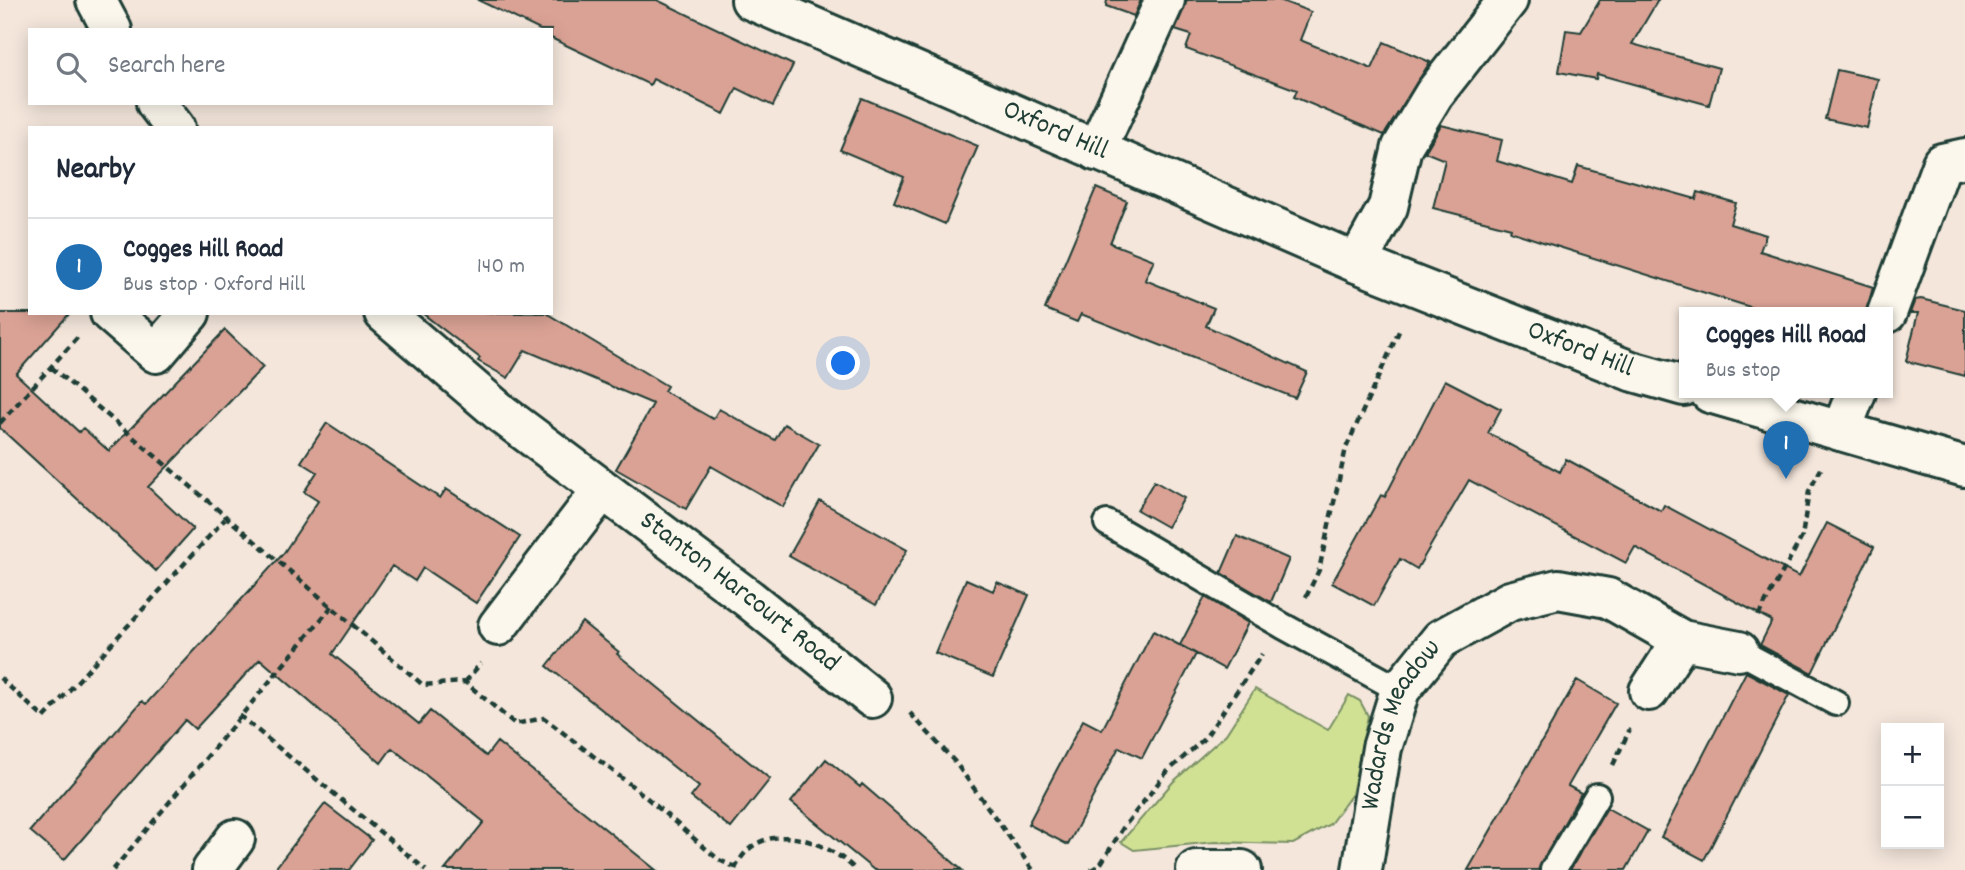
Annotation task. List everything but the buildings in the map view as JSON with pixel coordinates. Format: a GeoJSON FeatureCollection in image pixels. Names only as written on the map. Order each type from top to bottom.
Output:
{"type":"FeatureCollection","features":[{"type":"Feature","properties":{"kind":"street"},"geometry":{"type":"LineString","coordinates":[[96,0],[111,28]]}},
{"type":"Feature","properties":{"kind":"street","name":"Oxford Hill"},"geometry":{"type":"LineString","coordinates":[[751,0],[1357,263],[1632,371],[1679,384]]}},
{"type":"Feature","properties":{"kind":"street"},"geometry":{"type":"LineString","coordinates":[[1096,151],[1165,0]]}},
{"type":"Feature","properties":{"kind":"street"},"geometry":{"type":"LineString","coordinates":[[1357,263],[1388,207],[1402,147],[1434,94],[1508,0]]}},
{"type":"Feature","properties":{"kind":"street"},"geometry":{"type":"LineString","coordinates":[[158,105],[173,126]]}},
{"type":"Feature","properties":{"kind":"street"},"geometry":{"type":"LineString","coordinates":[[1889,307],[1942,163],[1965,158]]}},
{"type":"Feature","properties":{"kind":"street"},"geometry":{"type":"LineString","coordinates":[[97,322],[156,353],[188,315]]}},
{"type":"Feature","properties":{"kind":"street","name":"Stanton Harcourt Road"},"geometry":{"type":"LineString","coordinates":[[386,315],[502,414],[749,599],[872,698]]}},
{"type":"Feature","properties":{"kind":"street"},"geometry":{"type":"LineString","coordinates":[[1727,398],[1965,467]]}},
{"type":"Feature","properties":{"kind":"street"},"geometry":{"type":"LineString","coordinates":[[1841,431],[1854,398]]}},
{"type":"Feature","properties":{"kind":"street"},"geometry":{"type":"LineString","coordinates":[[498,626],[602,489]]}},
{"type":"Feature","properties":{"kind":"street","name":"Wadards Meadow"},"geometry":{"type":"LineString","coordinates":[[1362,870],[1379,761],[1400,690],[1441,639],[1510,601],[1558,589],[1608,598],[1682,640],[1739,651]]}},
{"type":"Feature","properties":{"kind":"street"},"geometry":{"type":"LineString","coordinates":[[1649,691],[1682,640]]}},
{"type":"Feature","properties":{"kind":"street"},"geometry":{"type":"LineString","coordinates":[[212,870],[235,839]]}},
{"type":"Feature","properties":{"kind":"street"},"geometry":{"type":"LineString","coordinates":[[1196,870],[1242,870]]}},
{"type":"Feature","properties":{"kind":"lane"},"geometry":{"type":"LineString","coordinates":[[1107,523],[1283,626],[1400,690]]}},
{"type":"Feature","properties":{"kind":"lane"},"geometry":{"type":"LineString","coordinates":[[1739,651],[1836,703]]}},
{"type":"Feature","properties":{"kind":"lane"},"geometry":{"type":"LineString","coordinates":[[1553,870],[1597,796]]}},
{"type":"Feature","properties":{"kind":"path"},"geometry":{"type":"LineString","coordinates":[[0,423],[97,322]]}},
{"type":"Feature","properties":{"kind":"path"},"geometry":{"type":"LineString","coordinates":[[51,367],[225,519],[332,605],[423,685],[465,682],[515,724],[544,718],[640,792],[719,860],[735,868],[752,844],[776,836],[797,837],[818,844],[856,870]]}},
{"type":"Feature","properties":{"kind":"path"},"geometry":{"type":"LineString","coordinates":[[1739,651],[1802,537],[1809,491],[1841,431]]}},
{"type":"Feature","properties":{"kind":"path"},"geometry":{"type":"LineString","coordinates":[[0,678],[44,718],[225,519]]}},
{"type":"Feature","properties":{"kind":"path"},"geometry":{"type":"LineString","coordinates":[[113,870],[332,605]]}},
{"type":"Feature","properties":{"kind":"path"},"geometry":{"type":"LineString","coordinates":[[872,698],[880,687],[911,715],[955,762],[1033,870]]}},
{"type":"Feature","properties":{"kind":"path"},"geometry":{"type":"LineString","coordinates":[[1597,796],[1649,691]]}},
{"type":"Feature","properties":{"kind":"path"},"geometry":{"type":"LineString","coordinates":[[239,715],[426,870]]}},
{"type":"Feature","properties":{"kind":"green space"},"geometry":{"type":"Polygon","coordinates":[[[1255,689],[1328,730],[1349,695],[1360,701],[1368,716],[1352,794],[1330,824],[1293,844],[1215,842],[1134,850],[1121,842],[1173,782],[1226,734],[1255,689]]]}},
{"type":"Feature","properties":{"kind":"place","name":"Cogges Hill Road"},"geometry":{"type":"Point","coordinates":[1786,479]}}]}
